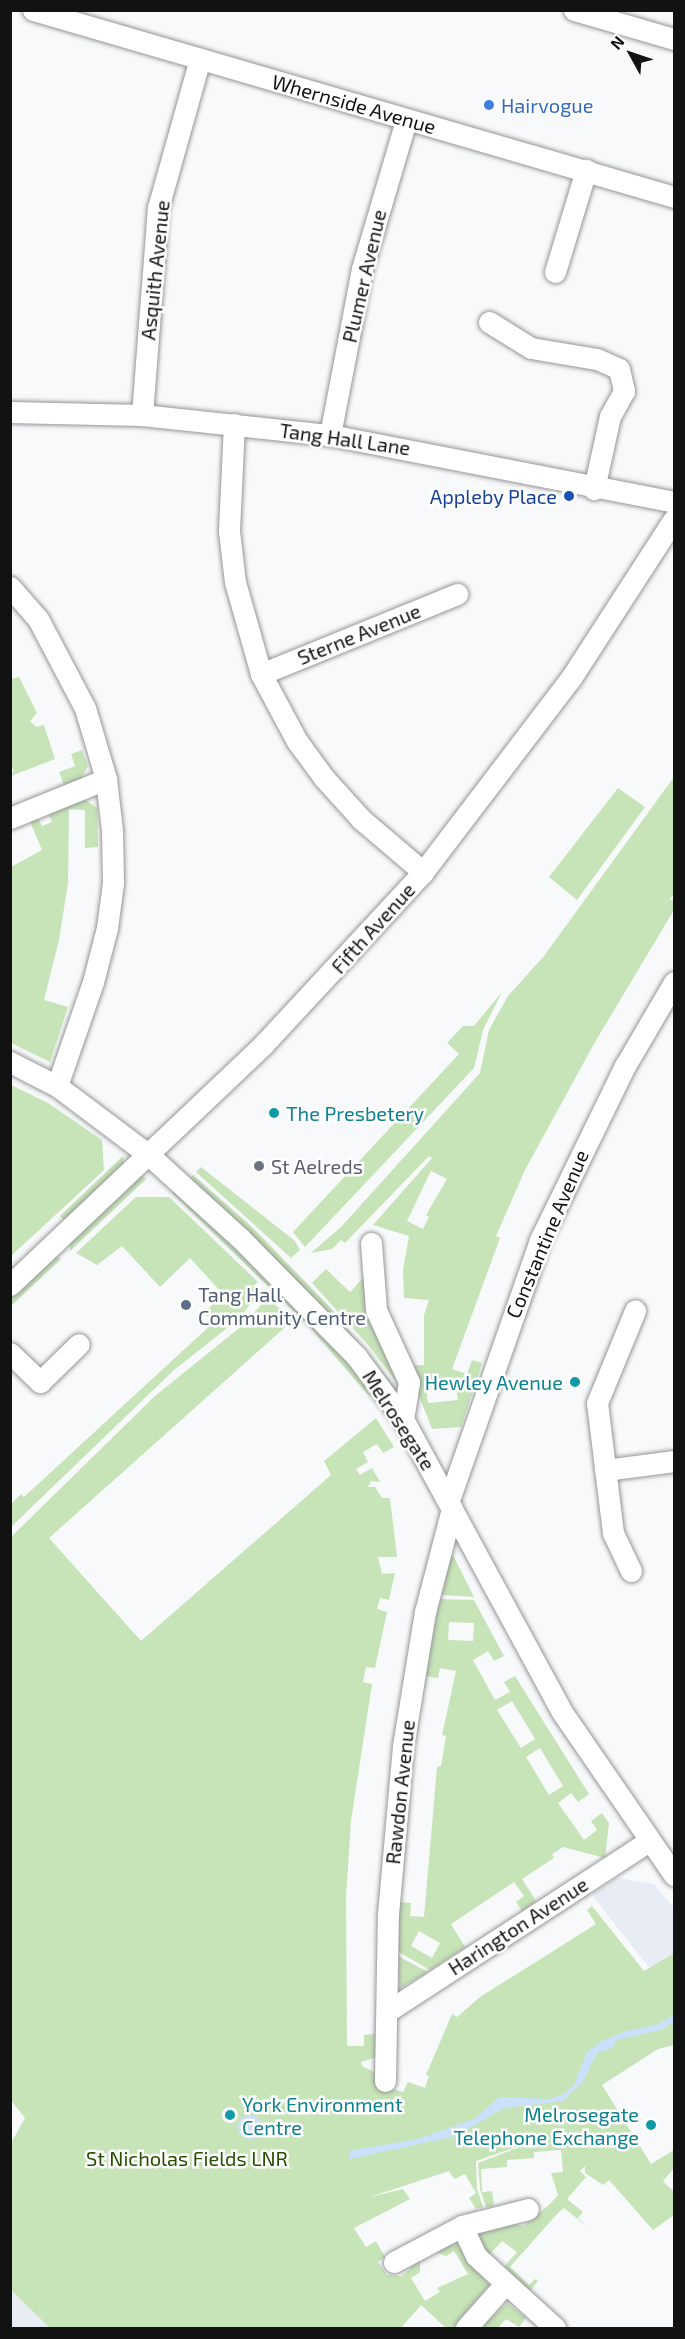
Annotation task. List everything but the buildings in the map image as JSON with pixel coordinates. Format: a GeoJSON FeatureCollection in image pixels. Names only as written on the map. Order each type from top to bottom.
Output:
{"type":"FeatureCollection","features":[{"type":"Feature","properties":{"kind":"street","name":"Whernside Avenue"},"geometry":{"type":"LineString","coordinates":[[33,10],[675,197]]}},
{"type":"Feature","properties":{"kind":"street"},"geometry":{"type":"LineString","coordinates":[[574,10],[675,39]]}},
{"type":"Feature","properties":{"kind":"street","name":"Asquith Avenue"},"geometry":{"type":"LineString","coordinates":[[142,415],[159,208],[200,59]]}},
{"type":"Feature","properties":{"kind":"street","name":"Plumer Avenue"},"geometry":{"type":"LineString","coordinates":[[330,435],[362,269],[406,120]]}},
{"type":"Feature","properties":{"kind":"street"},"geometry":{"type":"LineString","coordinates":[[555,272],[586,170]]}},
{"type":"Feature","properties":{"kind":"street"},"geometry":{"type":"LineString","coordinates":[[496,333],[531,348],[597,359],[619,369],[624,391],[610,416],[594,489]]}},
{"type":"Feature","properties":{"kind":"street","name":"Tang Hall Lane"},"geometry":{"type":"LineString","coordinates":[[10,412],[142,415],[330,435],[474,461],[594,489],[675,502]]}},
{"type":"Feature","properties":{"kind":"street"},"geometry":{"type":"LineString","coordinates":[[234,424],[229,531],[235,582],[261,674],[297,741],[324,778],[361,819],[423,872]]}},
{"type":"Feature","properties":{"kind":"street","name":"Fifth Avenue"},"geometry":{"type":"LineString","coordinates":[[10,1285],[149,1155],[337,969],[423,872],[571,678],[675,519]]}},
{"type":"Feature","properties":{"kind":"street"},"geometry":{"type":"LineString","coordinates":[[10,587],[38,619],[85,708],[106,779],[113,883],[107,928],[93,982],[57,1086]]}},
{"type":"Feature","properties":{"kind":"street","name":"Sterne Avenue"},"geometry":{"type":"LineString","coordinates":[[261,674],[457,594]]}},
{"type":"Feature","properties":{"kind":"street"},"geometry":{"type":"LineString","coordinates":[[10,818],[106,779]]}},
{"type":"Feature","properties":{"kind":"street","name":"Constantine Avenue"},"geometry":{"type":"LineString","coordinates":[[450,1504],[540,1240],[620,1075],[675,982]]}},
{"type":"Feature","properties":{"kind":"street","name":"Melrosegate"},"geometry":{"type":"LineString","coordinates":[[10,1062],[57,1086],[149,1155],[240,1238],[356,1356],[403,1419],[562,1712],[649,1841],[675,1875]]}},
{"type":"Feature","properties":{"kind":"street"},"geometry":{"type":"LineString","coordinates":[[371,1243],[376,1310],[409,1382],[403,1419]]}},
{"type":"Feature","properties":{"kind":"street"},"geometry":{"type":"LineString","coordinates":[[632,1570],[613,1533],[597,1403],[633,1339],[635,1311]]}},
{"type":"Feature","properties":{"kind":"street"},"geometry":{"type":"LineString","coordinates":[[10,1353],[40,1382],[79,1344]]}},
{"type":"Feature","properties":{"kind":"street"},"geometry":{"type":"LineString","coordinates":[[605,1470],[675,1461]]}},
{"type":"Feature","properties":{"kind":"street","name":"Rawdon Avenue"},"geometry":{"type":"LineString","coordinates":[[385,2081],[388,1914],[403,1746],[425,1612],[450,1504]]}},
{"type":"Feature","properties":{"kind":"street","name":"Harington Avenue"},"geometry":{"type":"LineString","coordinates":[[388,2011],[649,1841]]}},
{"type":"Feature","properties":{"kind":"street"},"geometry":{"type":"LineString","coordinates":[[394,2262],[462,2226],[528,2208]]}},
{"type":"Feature","properties":{"kind":"street"},"geometry":{"type":"LineString","coordinates":[[462,2226],[476,2256],[555,2328]]}},
{"type":"Feature","properties":{"kind":"street"},"geometry":{"type":"LineString","coordinates":[[466,2328],[505,2284]]}},
{"type":"Feature","properties":{"kind":"shaded area"},"geometry":{"type":"Polygon","coordinates":[[[617,1878],[654,1884],[674,1908],[674,1953],[651,1970],[592,1895],[617,1878]]]}},
{"type":"Feature","properties":{"kind":"shaded area"},"geometry":{"type":"Polygon","coordinates":[[[10,2290],[27,2305],[50,2328],[11,2328],[10,2290]]]}},
{"type":"Feature","properties":{"kind":"green space"},"geometry":{"type":"Polygon","coordinates":[[[19,677],[37,713],[30,721],[36,727],[44,725],[55,759],[11,776],[14,770],[10,765],[11,679],[19,677]]]}},
{"type":"Feature","properties":{"kind":"green space"},"geometry":{"type":"Polygon","coordinates":[[[82,750],[88,766],[79,783],[65,788],[59,772],[75,766],[71,754],[82,750]]]}},
{"type":"Feature","properties":{"kind":"green space"},"geometry":{"type":"Polygon","coordinates":[[[674,777],[674,895],[669,899],[674,901],[674,910],[595,1042],[525,1170],[496,1236],[500,1238],[452,1369],[467,1374],[472,1360],[482,1363],[461,1427],[432,1429],[407,1366],[424,1365],[424,1315],[429,1300],[404,1298],[403,1270],[409,1236],[373,1225],[432,1158],[429,1156],[345,1243],[341,1240],[332,1249],[311,1253],[341,1227],[480,1073],[489,1030],[508,996],[544,956],[674,777]],[[431,1171],[407,1221],[423,1229],[429,1217],[426,1215],[447,1179],[431,1171]],[[456,1384],[426,1388],[428,1403],[458,1400],[456,1384]]]}},
{"type":"Feature","properties":{"kind":"green space"},"geometry":{"type":"Polygon","coordinates":[[[618,788],[645,807],[577,900],[549,877],[618,788]]]}},
{"type":"Feature","properties":{"kind":"green space"},"geometry":{"type":"Polygon","coordinates":[[[81,797],[97,808],[98,847],[85,848],[85,810],[69,809],[68,883],[59,940],[44,1000],[68,1007],[50,1062],[11,1043],[11,867],[42,850],[29,819],[37,816],[42,826],[52,822],[48,812],[81,797]]]}},
{"type":"Feature","properties":{"kind":"green space"},"geometry":{"type":"Polygon","coordinates":[[[502,992],[483,1030],[474,1068],[305,1247],[293,1232],[459,1054],[447,1043],[463,1026],[474,1026],[502,992]]]}},
{"type":"Feature","properties":{"kind":"green space"},"geometry":{"type":"Polygon","coordinates":[[[11,1085],[48,1103],[102,1140],[104,1170],[11,1256],[11,1085]]]}},
{"type":"Feature","properties":{"kind":"green space"},"geometry":{"type":"Polygon","coordinates":[[[123,1156],[124,1165],[66,1223],[60,1216],[123,1156]]]}},
{"type":"Feature","properties":{"kind":"green space"},"geometry":{"type":"Polygon","coordinates":[[[201,1167],[295,1241],[300,1250],[291,1258],[196,1172],[201,1167]]]}},
{"type":"Feature","properties":{"kind":"green space"},"geometry":{"type":"Polygon","coordinates":[[[141,1175],[146,1179],[70,1251],[70,1239],[141,1175]]]}},
{"type":"Feature","properties":{"kind":"green space"},"geometry":{"type":"Polygon","coordinates":[[[193,1175],[251,1226],[328,1305],[399,1392],[403,1405],[324,1308],[189,1179],[193,1175]]]}},
{"type":"Feature","properties":{"kind":"green space"},"geometry":{"type":"Polygon","coordinates":[[[175,1190],[313,1320],[371,1389],[370,1397],[308,1325],[172,1193],[175,1190]]]}},
{"type":"Feature","properties":{"kind":"green space"},"geometry":{"type":"Polygon","coordinates":[[[136,1197],[169,1197],[258,1282],[254,1285],[261,1292],[236,1321],[173,1371],[11,1527],[11,1504],[21,1494],[24,1497],[214,1322],[204,1313],[223,1294],[190,1258],[160,1287],[122,1246],[97,1265],[76,1253],[136,1197]]]}},
{"type":"Feature","properties":{"kind":"green space"},"geometry":{"type":"Polygon","coordinates":[[[51,1258],[61,1259],[11,1306],[11,1294],[51,1258]]]}},
{"type":"Feature","properties":{"kind":"green space"},"geometry":{"type":"Polygon","coordinates":[[[326,1269],[350,1292],[365,1276],[404,1392],[369,1346],[312,1283],[326,1269]]]}},
{"type":"Feature","properties":{"kind":"green space","name":"St Nicholas Fields LNR"},"geometry":{"type":"Polygon","coordinates":[[[268,1297],[292,1321],[49,1538],[141,1641],[331,1475],[324,1461],[376,1418],[394,1447],[383,1453],[377,1444],[363,1452],[368,1462],[356,1469],[360,1475],[372,1468],[380,1482],[371,1481],[368,1487],[375,1487],[382,1498],[390,1498],[397,1557],[378,1557],[382,1574],[395,1573],[389,1600],[380,1598],[377,1609],[387,1612],[375,1668],[366,1667],[363,1682],[372,1684],[351,1821],[346,1897],[347,2046],[364,2046],[364,2035],[375,2034],[377,2057],[361,2062],[362,2066],[376,2073],[375,2084],[403,2092],[408,2082],[425,2088],[429,2076],[426,2075],[452,2014],[457,2017],[480,1997],[596,1924],[587,1910],[592,1906],[644,1971],[674,1953],[674,2045],[658,2049],[602,2085],[651,2164],[674,2150],[674,2168],[663,2181],[674,2192],[674,2215],[653,2230],[609,2180],[603,2185],[585,2173],[585,2166],[580,2171],[586,2177],[567,2199],[583,2212],[578,2218],[588,2227],[564,2208],[510,2267],[529,2285],[535,2279],[538,2281],[529,2292],[503,2268],[517,2252],[502,2241],[489,2255],[475,2232],[503,2222],[523,2226],[550,2204],[558,2195],[551,2173],[563,2172],[561,2150],[534,2152],[534,2158],[507,2160],[507,2167],[481,2169],[482,2192],[492,2191],[494,2206],[486,2207],[480,2189],[478,2163],[546,2137],[476,2161],[477,2189],[483,2207],[476,2209],[469,2198],[476,2193],[465,2174],[454,2179],[449,2171],[370,2197],[403,2189],[410,2199],[354,2228],[366,2247],[376,2241],[385,2257],[378,2262],[387,2275],[402,2276],[420,2259],[420,2272],[411,2278],[425,2301],[440,2292],[437,2288],[468,2274],[454,2251],[446,2256],[432,2250],[458,2244],[489,2285],[453,2328],[446,2328],[421,2305],[401,2328],[50,2328],[11,2290],[11,2143],[25,2118],[10,2099],[11,1537],[155,1396],[243,1325],[268,1297]]]}},
{"type":"Feature","properties":{"kind":"green space"},"geometry":{"type":"Polygon","coordinates":[[[450,1556],[454,1557],[474,1597],[442,1595],[450,1556]]]}},
{"type":"Feature","properties":{"kind":"green space"},"geometry":{"type":"Polygon","coordinates":[[[440,1599],[474,1600],[504,1656],[494,1661],[488,1651],[473,1660],[495,1700],[510,1692],[504,1682],[515,1676],[589,1794],[578,1802],[571,1793],[558,1803],[584,1840],[597,1830],[591,1821],[602,1813],[609,1823],[605,1858],[563,1847],[552,1854],[554,1858],[522,1879],[536,1901],[522,1911],[516,1902],[524,1896],[514,1882],[451,1924],[465,1947],[430,1970],[397,1951],[400,1902],[411,1903],[410,1916],[424,1917],[437,1767],[441,1766],[446,1736],[442,1735],[456,1671],[440,1668],[438,1678],[425,1676],[440,1599]],[[449,1622],[448,1640],[473,1641],[474,1623],[449,1622]],[[512,1701],[497,1710],[521,1748],[535,1739],[512,1701]],[[540,1748],[526,1757],[549,1795],[563,1786],[540,1748]],[[419,1931],[411,1946],[432,1958],[440,1943],[419,1931]]]}},
{"type":"Feature","properties":{"kind":"green space"},"geometry":{"type":"Polygon","coordinates":[[[398,1956],[428,1972],[399,1989],[398,1956]]]}},
{"type":"Feature","properties":{"kind":"green space"},"geometry":{"type":"Polygon","coordinates":[[[507,2303],[526,2318],[519,2327],[506,2319],[498,2328],[481,2328],[507,2303]]]}},
{"type":"Feature","properties":{"kind":"water"},"geometry":{"type":"Polygon","coordinates":[[[674,2015],[674,2022],[661,2030],[616,2040],[612,2048],[597,2053],[583,2081],[563,2101],[504,2108],[456,2136],[350,2159],[349,2151],[418,2139],[474,2119],[500,2097],[549,2099],[564,2094],[574,2085],[587,2052],[602,2041],[626,2031],[656,2025],[674,2015]]]}},
{"type":"Feature","properties":{"kind":"water"},"geometry":{"type":"Polygon","coordinates":[[[250,2115],[258,2119],[262,2127],[258,2135],[250,2139],[242,2135],[238,2127],[242,2119],[250,2115]]]}},
{"type":"Feature","properties":{"kind":"place","name":"Hairvogue"},"geometry":{"type":"Point","coordinates":[489,105]}},
{"type":"Feature","properties":{"kind":"place","name":"Appleby Place"},"geometry":{"type":"Point","coordinates":[569,496]}},
{"type":"Feature","properties":{"kind":"place","name":"The Presbetery"},"geometry":{"type":"Point","coordinates":[274,1113]}},
{"type":"Feature","properties":{"kind":"place","name":"St Aelreds"},"geometry":{"type":"Point","coordinates":[259,1166]}},
{"type":"Feature","properties":{"kind":"place","name":"Tang Hall Community Centre"},"geometry":{"type":"Point","coordinates":[186,1305]}},
{"type":"Feature","properties":{"kind":"place","name":"Hewley Avenue"},"geometry":{"type":"Point","coordinates":[575,1382]}},
{"type":"Feature","properties":{"kind":"place","name":"York Environment Centre"},"geometry":{"type":"Point","coordinates":[230,2115]}},
{"type":"Feature","properties":{"kind":"place","name":"Melrosegate Telephone Exchange"},"geometry":{"type":"Point","coordinates":[651,2125]}}]}
